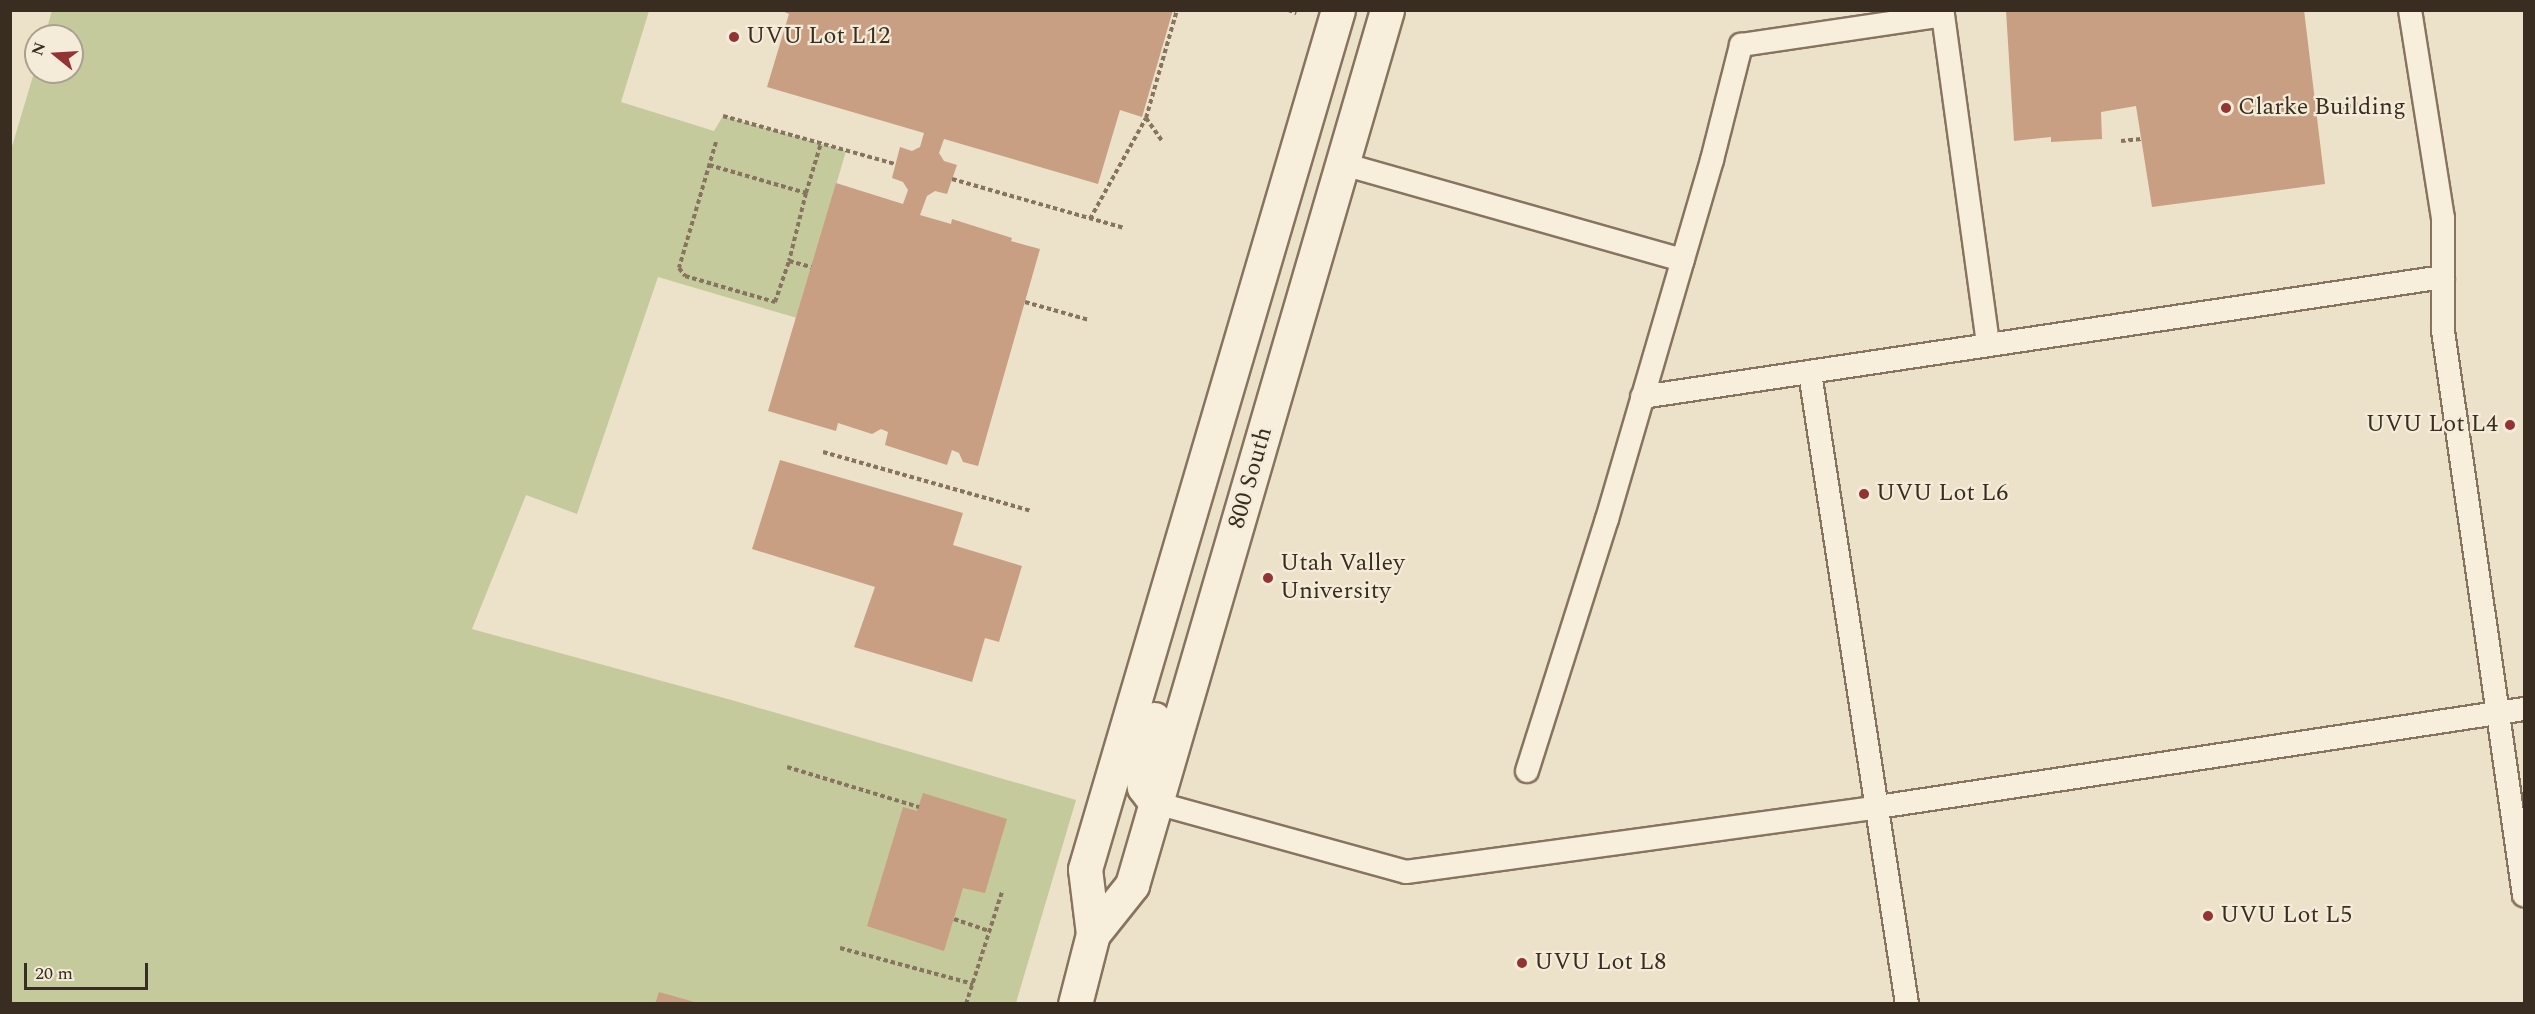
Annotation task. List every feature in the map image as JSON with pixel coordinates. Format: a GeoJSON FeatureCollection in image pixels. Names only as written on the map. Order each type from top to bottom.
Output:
{"type":"FeatureCollection","features":[{"type":"Feature","properties":{"kind":"street","name":"800 South"},"geometry":{"type":"LineString","coordinates":[[1094,934],[1085,869],[1151,653],[1338,10]]}},
{"type":"Feature","properties":{"kind":"street","name":"800 South"},"geometry":{"type":"LineString","coordinates":[[1075,1004],[1094,934],[1132,885],[1343,164],[1383,12]]}},
{"type":"Feature","properties":{"kind":"street"},"geometry":{"type":"LineString","coordinates":[[1151,653],[1165,678],[1141,769],[1144,787],[1156,803]]}},
{"type":"Feature","properties":{"kind":"lane"},"geometry":{"type":"LineString","coordinates":[[2410,10],[2443,218],[2443,331],[2524,895]]}},
{"type":"Feature","properties":{"kind":"lane"},"geometry":{"type":"LineString","coordinates":[[1527,771],[1607,519],[1683,260],[1741,45],[1943,15],[1988,345]]}},
{"type":"Feature","properties":{"kind":"lane"},"geometry":{"type":"LineString","coordinates":[[1343,164],[1683,260]]}},
{"type":"Feature","properties":{"kind":"lane"},"geometry":{"type":"LineString","coordinates":[[1642,397],[2443,277]]}},
{"type":"Feature","properties":{"kind":"lane"},"geometry":{"type":"LineString","coordinates":[[1810,373],[1907,1004]]}},
{"type":"Feature","properties":{"kind":"lane"},"geometry":{"type":"LineString","coordinates":[[1156,803],[1406,872],[1878,807],[2524,709]]}},
{"type":"Feature","properties":{"kind":"path"},"geometry":{"type":"LineString","coordinates":[[1090,219],[1146,118],[1150,98],[1178,10]]}},
{"type":"Feature","properties":{"kind":"path"},"geometry":{"type":"LineString","coordinates":[[2317,112],[2358,104]]}},
{"type":"Feature","properties":{"kind":"path"},"geometry":{"type":"LineString","coordinates":[[723,116],[895,164]]}},
{"type":"Feature","properties":{"kind":"path"},"geometry":{"type":"LineString","coordinates":[[1146,118],[1162,142]]}},
{"type":"Feature","properties":{"kind":"path"},"geometry":{"type":"LineString","coordinates":[[2121,141],[2141,139]]}},
{"type":"Feature","properties":{"kind":"path"},"geometry":{"type":"LineString","coordinates":[[716,142],[679,268],[685,276],[775,302],[789,261],[821,143]]}},
{"type":"Feature","properties":{"kind":"path"},"geometry":{"type":"LineString","coordinates":[[709,165],[806,193]]}},
{"type":"Feature","properties":{"kind":"path"},"geometry":{"type":"LineString","coordinates":[[952,179],[1124,228]]}},
{"type":"Feature","properties":{"kind":"path"},"geometry":{"type":"LineString","coordinates":[[789,261],[812,267]]}},
{"type":"Feature","properties":{"kind":"path"},"geometry":{"type":"LineString","coordinates":[[1025,303],[1089,320]]}},
{"type":"Feature","properties":{"kind":"path"},"geometry":{"type":"LineString","coordinates":[[823,452],[1032,511]]}},
{"type":"Feature","properties":{"kind":"path"},"geometry":{"type":"LineString","coordinates":[[787,767],[919,807]]}},
{"type":"Feature","properties":{"kind":"path"},"geometry":{"type":"LineString","coordinates":[[966,1004],[1002,892]]}},
{"type":"Feature","properties":{"kind":"path"},"geometry":{"type":"LineString","coordinates":[[954,919],[991,932]]}},
{"type":"Feature","properties":{"kind":"path"},"geometry":{"type":"LineString","coordinates":[[840,948],[973,984]]}},
{"type":"Feature","properties":{"kind":"green space"},"geometry":{"type":"Polygon","coordinates":[[[52,10],[649,11],[621,102],[714,131],[723,116],[846,151],[797,318],[658,277],[577,514],[526,495],[472,629],[735,701],[1076,800],[1016,1003],[11,1003],[10,153],[31,84],[84,84],[84,24],[48,24],[52,10]]]}},
{"type":"Feature","properties":{"kind":"building"},"geometry":{"type":"Polygon","coordinates":[[[780,10],[1173,10],[1142,117],[1120,110],[1098,184],[944,139],[939,153],[944,161],[957,165],[947,194],[935,191],[927,196],[920,215],[951,224],[952,219],[1040,249],[978,466],[963,462],[959,453],[952,450],[947,465],[885,445],[888,432],[881,429],[872,434],[838,423],[836,431],[768,411],[836,183],[903,204],[908,190],[903,182],[892,178],[900,147],[912,151],[920,147],[924,133],[767,87],[789,14],[780,10]]]}},
{"type":"Feature","properties":{"kind":"building","name":"Clarke Building"},"geometry":{"type":"Polygon","coordinates":[[[2006,10],[2304,10],[2325,184],[2152,207],[2136,106],[2101,112],[2102,139],[2051,142],[2051,137],[2014,141],[2006,10]]]}},
{"type":"Feature","properties":{"kind":"building"},"geometry":{"type":"Polygon","coordinates":[[[780,460],[963,513],[953,545],[1022,566],[999,642],[985,638],[972,682],[854,647],[875,587],[752,549],[780,460]]]}},
{"type":"Feature","properties":{"kind":"building"},"geometry":{"type":"Polygon","coordinates":[[[923,793],[1007,819],[985,893],[963,888],[944,951],[867,926],[903,807],[917,811],[923,793]]]}},
{"type":"Feature","properties":{"kind":"building"},"geometry":{"type":"Polygon","coordinates":[[[659,992],[698,1003],[698,1004],[655,1004],[659,992]]]}},
{"type":"Feature","properties":{"kind":"place","name":"UVU Lot L12"},"geometry":{"type":"Point","coordinates":[734,37]}},
{"type":"Feature","properties":{"kind":"place","name":"Clarke Building"},"geometry":{"type":"Point","coordinates":[2226,108]}},
{"type":"Feature","properties":{"kind":"place","name":"UVU Lot L4"},"geometry":{"type":"Point","coordinates":[2510,425]}},
{"type":"Feature","properties":{"kind":"place","name":"UVU Lot L6"},"geometry":{"type":"Point","coordinates":[1864,494]}},
{"type":"Feature","properties":{"kind":"place","name":"Utah Valley University"},"geometry":{"type":"Point","coordinates":[1268,578]}},
{"type":"Feature","properties":{"kind":"place","name":"UVU Lot L5"},"geometry":{"type":"Point","coordinates":[2208,916]}},
{"type":"Feature","properties":{"kind":"place","name":"UVU Lot L8"},"geometry":{"type":"Point","coordinates":[1522,963]}}]}
